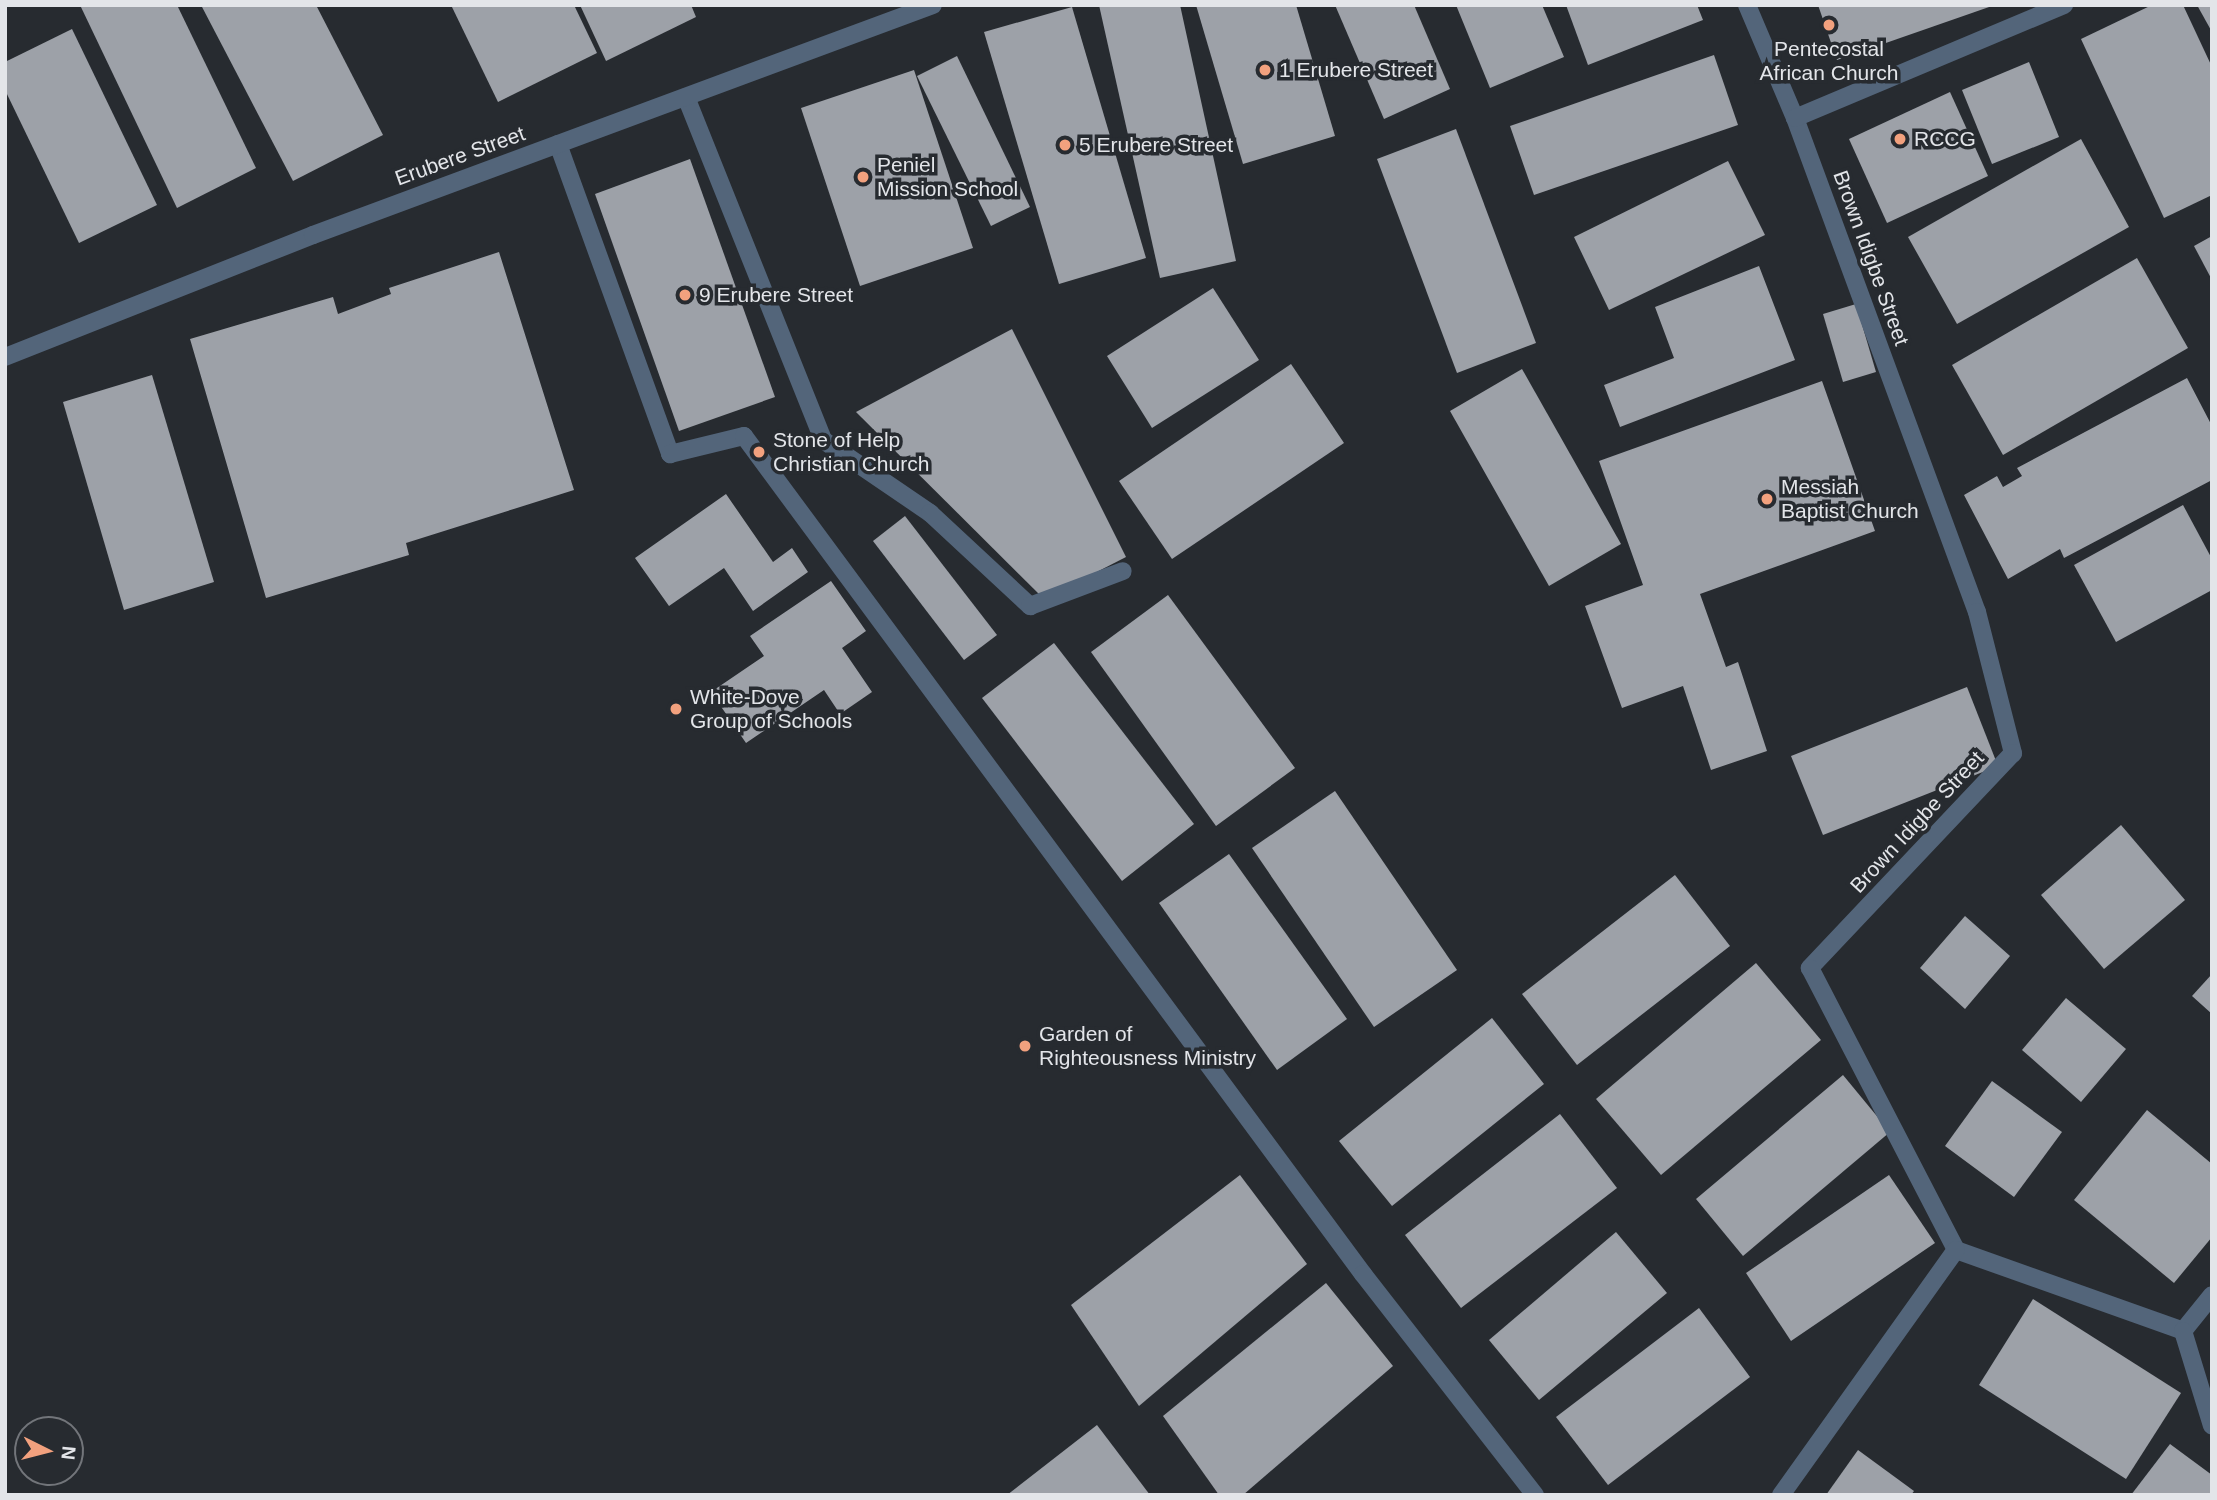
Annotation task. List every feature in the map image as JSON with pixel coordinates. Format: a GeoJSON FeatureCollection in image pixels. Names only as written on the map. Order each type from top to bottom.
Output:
{"type":"FeatureCollection","features":[{"type":"Feature","properties":{"kind":"street","name":"Erubere Street"},"geometry":{"type":"LineString","coordinates":[[5,357],[313,235],[933,5]]}},
{"type":"Feature","properties":{"kind":"street","name":"Brown Idigbe Street"},"geometry":{"type":"LineString","coordinates":[[1747,5],[1795,118],[1977,612],[2013,753],[1810,968],[1956,1250]]}},
{"type":"Feature","properties":{"kind":"street"},"geometry":{"type":"LineString","coordinates":[[1795,118],[2064,5]]}},
{"type":"Feature","properties":{"kind":"street"},"geometry":{"type":"LineString","coordinates":[[686,97],[823,440],[930,513],[1030,606],[1123,571]]}},
{"type":"Feature","properties":{"kind":"street"},"geometry":{"type":"LineString","coordinates":[[558,144],[670,454],[744,436],[1363,1274],[1535,1495]]}},
{"type":"Feature","properties":{"kind":"street"},"geometry":{"type":"LineString","coordinates":[[1788,1492],[1956,1250],[2183,1331]]}},
{"type":"Feature","properties":{"kind":"street"},"geometry":{"type":"LineString","coordinates":[[2183,1331],[2212,1295]]}},
{"type":"Feature","properties":{"kind":"street"},"geometry":{"type":"LineString","coordinates":[[2183,1331],[2212,1426]]}},
{"type":"Feature","properties":{"kind":"building"},"geometry":{"type":"Polygon","coordinates":[[[80,5],[177,5],[256,168],[177,208],[80,5]]]}},
{"type":"Feature","properties":{"kind":"building"},"geometry":{"type":"Polygon","coordinates":[[[201,5],[316,5],[383,135],[293,181],[201,5]]]}},
{"type":"Feature","properties":{"kind":"building"},"geometry":{"type":"Polygon","coordinates":[[[451,5],[574,5],[597,53],[498,102],[451,5]]]}},
{"type":"Feature","properties":{"kind":"building"},"geometry":{"type":"Polygon","coordinates":[[[580,5],[691,5],[696,17],[606,61],[580,5]]]}},
{"type":"Feature","properties":{"kind":"building"},"geometry":{"type":"Polygon","coordinates":[[[1099,5],[1180,5],[1236,261],[1160,278],[1099,5]]]}},
{"type":"Feature","properties":{"kind":"building","name":"1 Erubere Street"},"geometry":{"type":"Polygon","coordinates":[[[1196,5],[1296,5],[1335,136],[1243,164],[1196,5]]]}},
{"type":"Feature","properties":{"kind":"building"},"geometry":{"type":"Polygon","coordinates":[[[1335,5],[1414,5],[1450,89],[1384,119],[1335,5]]]}},
{"type":"Feature","properties":{"kind":"building"},"geometry":{"type":"Polygon","coordinates":[[[1456,5],[1542,5],[1564,57],[1490,88],[1456,5]]]}},
{"type":"Feature","properties":{"kind":"building"},"geometry":{"type":"Polygon","coordinates":[[[1566,5],[1697,5],[1703,20],[1588,65],[1566,5]]]}},
{"type":"Feature","properties":{"kind":"building"},"geometry":{"type":"Polygon","coordinates":[[[1818,5],[1992,5],[1992,6],[1837,60],[1818,5]]]}},
{"type":"Feature","properties":{"kind":"building"},"geometry":{"type":"Polygon","coordinates":[[[2152,5],[2183,5],[2212,67],[2212,195],[2164,218],[2081,39],[2152,5]]]}},
{"type":"Feature","properties":{"kind":"building"},"geometry":{"type":"Polygon","coordinates":[[[2197,5],[2212,5],[2212,32],[2197,5]]]}},
{"type":"Feature","properties":{"kind":"building","name":"5 Erubere Street"},"geometry":{"type":"Polygon","coordinates":[[[1072,7],[1146,258],[1059,284],[984,32],[1072,7]]]}},
{"type":"Feature","properties":{"kind":"building"},"geometry":{"type":"Polygon","coordinates":[[[72,29],[157,205],[79,243],[5,90],[5,62],[72,29]]]}},
{"type":"Feature","properties":{"kind":"building"},"geometry":{"type":"Polygon","coordinates":[[[1714,55],[1738,125],[1534,195],[1510,126],[1714,55]]]}},
{"type":"Feature","properties":{"kind":"building"},"geometry":{"type":"Polygon","coordinates":[[[957,56],[1030,207],[991,226],[917,76],[957,56]]]}},
{"type":"Feature","properties":{"kind":"building"},"geometry":{"type":"Polygon","coordinates":[[[2029,62],[2059,137],[1992,164],[1962,90],[2029,62]]]}},
{"type":"Feature","properties":{"kind":"building"},"geometry":{"type":"Polygon","coordinates":[[[914,70],[973,248],[860,286],[801,108],[914,70]]]}},
{"type":"Feature","properties":{"kind":"building"},"geometry":{"type":"Polygon","coordinates":[[[1950,92],[1988,176],[1887,223],[1849,139],[1950,92]]]}},
{"type":"Feature","properties":{"kind":"building"},"geometry":{"type":"Polygon","coordinates":[[[1456,129],[1536,343],[1457,373],[1377,159],[1456,129]]]}},
{"type":"Feature","properties":{"kind":"building"},"geometry":{"type":"Polygon","coordinates":[[[2081,139],[2129,227],[1957,324],[1908,237],[2081,139]]]}},
{"type":"Feature","properties":{"kind":"building","name":"9 Erubere Street"},"geometry":{"type":"Polygon","coordinates":[[[690,159],[775,397],[679,431],[595,194],[690,159]]]}},
{"type":"Feature","properties":{"kind":"building"},"geometry":{"type":"Polygon","coordinates":[[[1728,161],[1765,235],[1609,310],[1574,237],[1728,161]]]}},
{"type":"Feature","properties":{"kind":"building"},"geometry":{"type":"Polygon","coordinates":[[[2212,236],[2212,280],[2194,246],[2212,236]]]}},
{"type":"Feature","properties":{"kind":"building"},"geometry":{"type":"Polygon","coordinates":[[[499,252],[574,490],[406,543],[409,555],[266,598],[190,339],[333,297],[338,314],[391,294],[389,288],[499,252]]]}},
{"type":"Feature","properties":{"kind":"building"},"geometry":{"type":"Polygon","coordinates":[[[2137,258],[2188,348],[2003,455],[1952,365],[2137,258]]]}},
{"type":"Feature","properties":{"kind":"building"},"geometry":{"type":"Polygon","coordinates":[[[1759,266],[1795,360],[1620,427],[1604,385],[1674,358],[1655,307],[1759,266]]]}},
{"type":"Feature","properties":{"kind":"building"},"geometry":{"type":"Polygon","coordinates":[[[1213,288],[1259,360],[1152,428],[1107,356],[1213,288]]]}},
{"type":"Feature","properties":{"kind":"building"},"geometry":{"type":"Polygon","coordinates":[[[1856,304],[1876,372],[1843,382],[1823,314],[1856,304]]]}},
{"type":"Feature","properties":{"kind":"building"},"geometry":{"type":"Polygon","coordinates":[[[1012,329],[1126,557],[1044,599],[856,412],[1012,329]]]}},
{"type":"Feature","properties":{"kind":"building"},"geometry":{"type":"Polygon","coordinates":[[[1291,364],[1344,443],[1172,559],[1119,481],[1291,364]]]}},
{"type":"Feature","properties":{"kind":"building"},"geometry":{"type":"Polygon","coordinates":[[[1522,369],[1621,544],[1549,586],[1450,411],[1522,369]]]}},
{"type":"Feature","properties":{"kind":"building"},"geometry":{"type":"Polygon","coordinates":[[[152,375],[214,582],[124,610],[63,402],[152,375]]]}},
{"type":"Feature","properties":{"kind":"building"},"geometry":{"type":"Polygon","coordinates":[[[2187,378],[2212,426],[2212,480],[2064,558],[2060,549],[2008,579],[1964,495],[1997,476],[2003,487],[2022,476],[2017,468],[2187,378]]]}},
{"type":"Feature","properties":{"kind":"building"},"geometry":{"type":"Polygon","coordinates":[[[1822,381],[1875,531],[1700,594],[1726,667],[1738,662],[1767,751],[1711,770],[1683,686],[1622,708],[1585,606],[1643,585],[1599,461],[1822,381]]]}},
{"type":"Feature","properties":{"kind":"building"},"geometry":{"type":"Polygon","coordinates":[[[726,494],[773,562],[792,548],[808,572],[753,611],[724,568],[669,606],[635,558],[726,494]]]}},
{"type":"Feature","properties":{"kind":"building"},"geometry":{"type":"Polygon","coordinates":[[[2183,505],[2212,559],[2212,590],[2116,642],[2074,565],[2183,505]]]}},
{"type":"Feature","properties":{"kind":"building"},"geometry":{"type":"Polygon","coordinates":[[[905,516],[997,635],[964,660],[873,541],[905,516]]]}},
{"type":"Feature","properties":{"kind":"building"},"geometry":{"type":"Polygon","coordinates":[[[831,581],[866,631],[842,648],[872,692],[840,714],[824,690],[746,743],[711,692],[764,656],[750,636],[831,581]]]}},
{"type":"Feature","properties":{"kind":"building"},"geometry":{"type":"Polygon","coordinates":[[[1168,595],[1295,768],[1216,826],[1091,652],[1168,595]]]}},
{"type":"Feature","properties":{"kind":"building"},"geometry":{"type":"Polygon","coordinates":[[[1054,643],[1194,824],[1122,881],[982,698],[1054,643]]]}},
{"type":"Feature","properties":{"kind":"building"},"geometry":{"type":"Polygon","coordinates":[[[1967,687],[1998,766],[1823,835],[1791,756],[1967,687]]]}},
{"type":"Feature","properties":{"kind":"building"},"geometry":{"type":"Polygon","coordinates":[[[1335,791],[1457,970],[1374,1027],[1252,848],[1335,791]]]}},
{"type":"Feature","properties":{"kind":"building"},"geometry":{"type":"Polygon","coordinates":[[[2121,825],[2185,900],[2104,969],[2041,895],[2121,825]]]}},
{"type":"Feature","properties":{"kind":"building"},"geometry":{"type":"Polygon","coordinates":[[[1229,854],[1347,1019],[1277,1070],[1159,903],[1229,854]]]}},
{"type":"Feature","properties":{"kind":"building"},"geometry":{"type":"Polygon","coordinates":[[[1675,875],[1730,946],[1577,1065],[1522,994],[1675,875]]]}},
{"type":"Feature","properties":{"kind":"building"},"geometry":{"type":"Polygon","coordinates":[[[1965,916],[2010,956],[1965,1009],[1920,968],[1965,916]]]}},
{"type":"Feature","properties":{"kind":"building"},"geometry":{"type":"Polygon","coordinates":[[[1756,963],[1821,1040],[1661,1175],[1596,1099],[1756,963]]]}},
{"type":"Feature","properties":{"kind":"building"},"geometry":{"type":"Polygon","coordinates":[[[2212,974],[2212,1014],[2192,996],[2212,974]]]}},
{"type":"Feature","properties":{"kind":"building"},"geometry":{"type":"Polygon","coordinates":[[[2066,998],[2126,1049],[2081,1102],[2022,1050],[2066,998]]]}},
{"type":"Feature","properties":{"kind":"building"},"geometry":{"type":"Polygon","coordinates":[[[1492,1018],[1544,1084],[1392,1206],[1339,1141],[1492,1018]]]}},
{"type":"Feature","properties":{"kind":"building"},"geometry":{"type":"Polygon","coordinates":[[[1843,1075],[1890,1132],[1743,1256],[1696,1199],[1843,1075]]]}},
{"type":"Feature","properties":{"kind":"building"},"geometry":{"type":"Polygon","coordinates":[[[1992,1081],[2062,1132],[2014,1197],[1945,1146],[1992,1081]]]}},
{"type":"Feature","properties":{"kind":"building"},"geometry":{"type":"Polygon","coordinates":[[[2147,1110],[2212,1164],[2212,1237],[2174,1283],[2074,1200],[2147,1110]]]}},
{"type":"Feature","properties":{"kind":"building"},"geometry":{"type":"Polygon","coordinates":[[[1560,1114],[1617,1188],[1461,1308],[1405,1235],[1560,1114]]]}},
{"type":"Feature","properties":{"kind":"building"},"geometry":{"type":"Polygon","coordinates":[[[1240,1175],[1307,1264],[1139,1406],[1071,1305],[1240,1175]]]}},
{"type":"Feature","properties":{"kind":"building"},"geometry":{"type":"Polygon","coordinates":[[[1889,1175],[1935,1243],[1791,1341],[1746,1273],[1889,1175]]]}},
{"type":"Feature","properties":{"kind":"building"},"geometry":{"type":"Polygon","coordinates":[[[1616,1232],[1667,1293],[1539,1400],[1489,1340],[1616,1232]]]}},
{"type":"Feature","properties":{"kind":"building"},"geometry":{"type":"Polygon","coordinates":[[[1326,1283],[1393,1366],[1243,1495],[1219,1495],[1163,1416],[1326,1283]]]}},
{"type":"Feature","properties":{"kind":"building"},"geometry":{"type":"Polygon","coordinates":[[[2033,1299],[2181,1393],[2126,1479],[1979,1385],[2033,1299]]]}},
{"type":"Feature","properties":{"kind":"building"},"geometry":{"type":"Polygon","coordinates":[[[1699,1308],[1750,1377],[1608,1485],[1556,1417],[1699,1308]]]}},
{"type":"Feature","properties":{"kind":"building"},"geometry":{"type":"Polygon","coordinates":[[[1097,1425],[1150,1495],[1007,1495],[1097,1425]]]}},
{"type":"Feature","properties":{"kind":"building"},"geometry":{"type":"Polygon","coordinates":[[[2170,1444],[2212,1475],[2212,1495],[2131,1495],[2170,1444]]]}},
{"type":"Feature","properties":{"kind":"building"},"geometry":{"type":"Polygon","coordinates":[[[1858,1450],[1914,1491],[1911,1495],[1826,1495],[1858,1450]]]}},
{"type":"Feature","properties":{"kind":"place","name":"Pentecostal African Church"},"geometry":{"type":"Point","coordinates":[1829,25]}},
{"type":"Feature","properties":{"kind":"place","name":"1 Erubere Street"},"geometry":{"type":"Point","coordinates":[1265,70]}},
{"type":"Feature","properties":{"kind":"place","name":"RCCG"},"geometry":{"type":"Point","coordinates":[1900,139]}},
{"type":"Feature","properties":{"kind":"place","name":"5 Erubere Street"},"geometry":{"type":"Point","coordinates":[1065,145]}},
{"type":"Feature","properties":{"kind":"place","name":"Peniel Mission School"},"geometry":{"type":"Point","coordinates":[863,177]}},
{"type":"Feature","properties":{"kind":"place","name":"9 Erubere Street"},"geometry":{"type":"Point","coordinates":[685,295]}},
{"type":"Feature","properties":{"kind":"place","name":"Stone of Help Christian Church"},"geometry":{"type":"Point","coordinates":[759,452]}},
{"type":"Feature","properties":{"kind":"place","name":"Messiah Baptist Church"},"geometry":{"type":"Point","coordinates":[1767,499]}},
{"type":"Feature","properties":{"kind":"place","name":"White-Dove Group of Schools"},"geometry":{"type":"Point","coordinates":[676,709]}},
{"type":"Feature","properties":{"kind":"place","name":"Garden of Righteousness Ministry"},"geometry":{"type":"Point","coordinates":[1025,1046]}}]}
